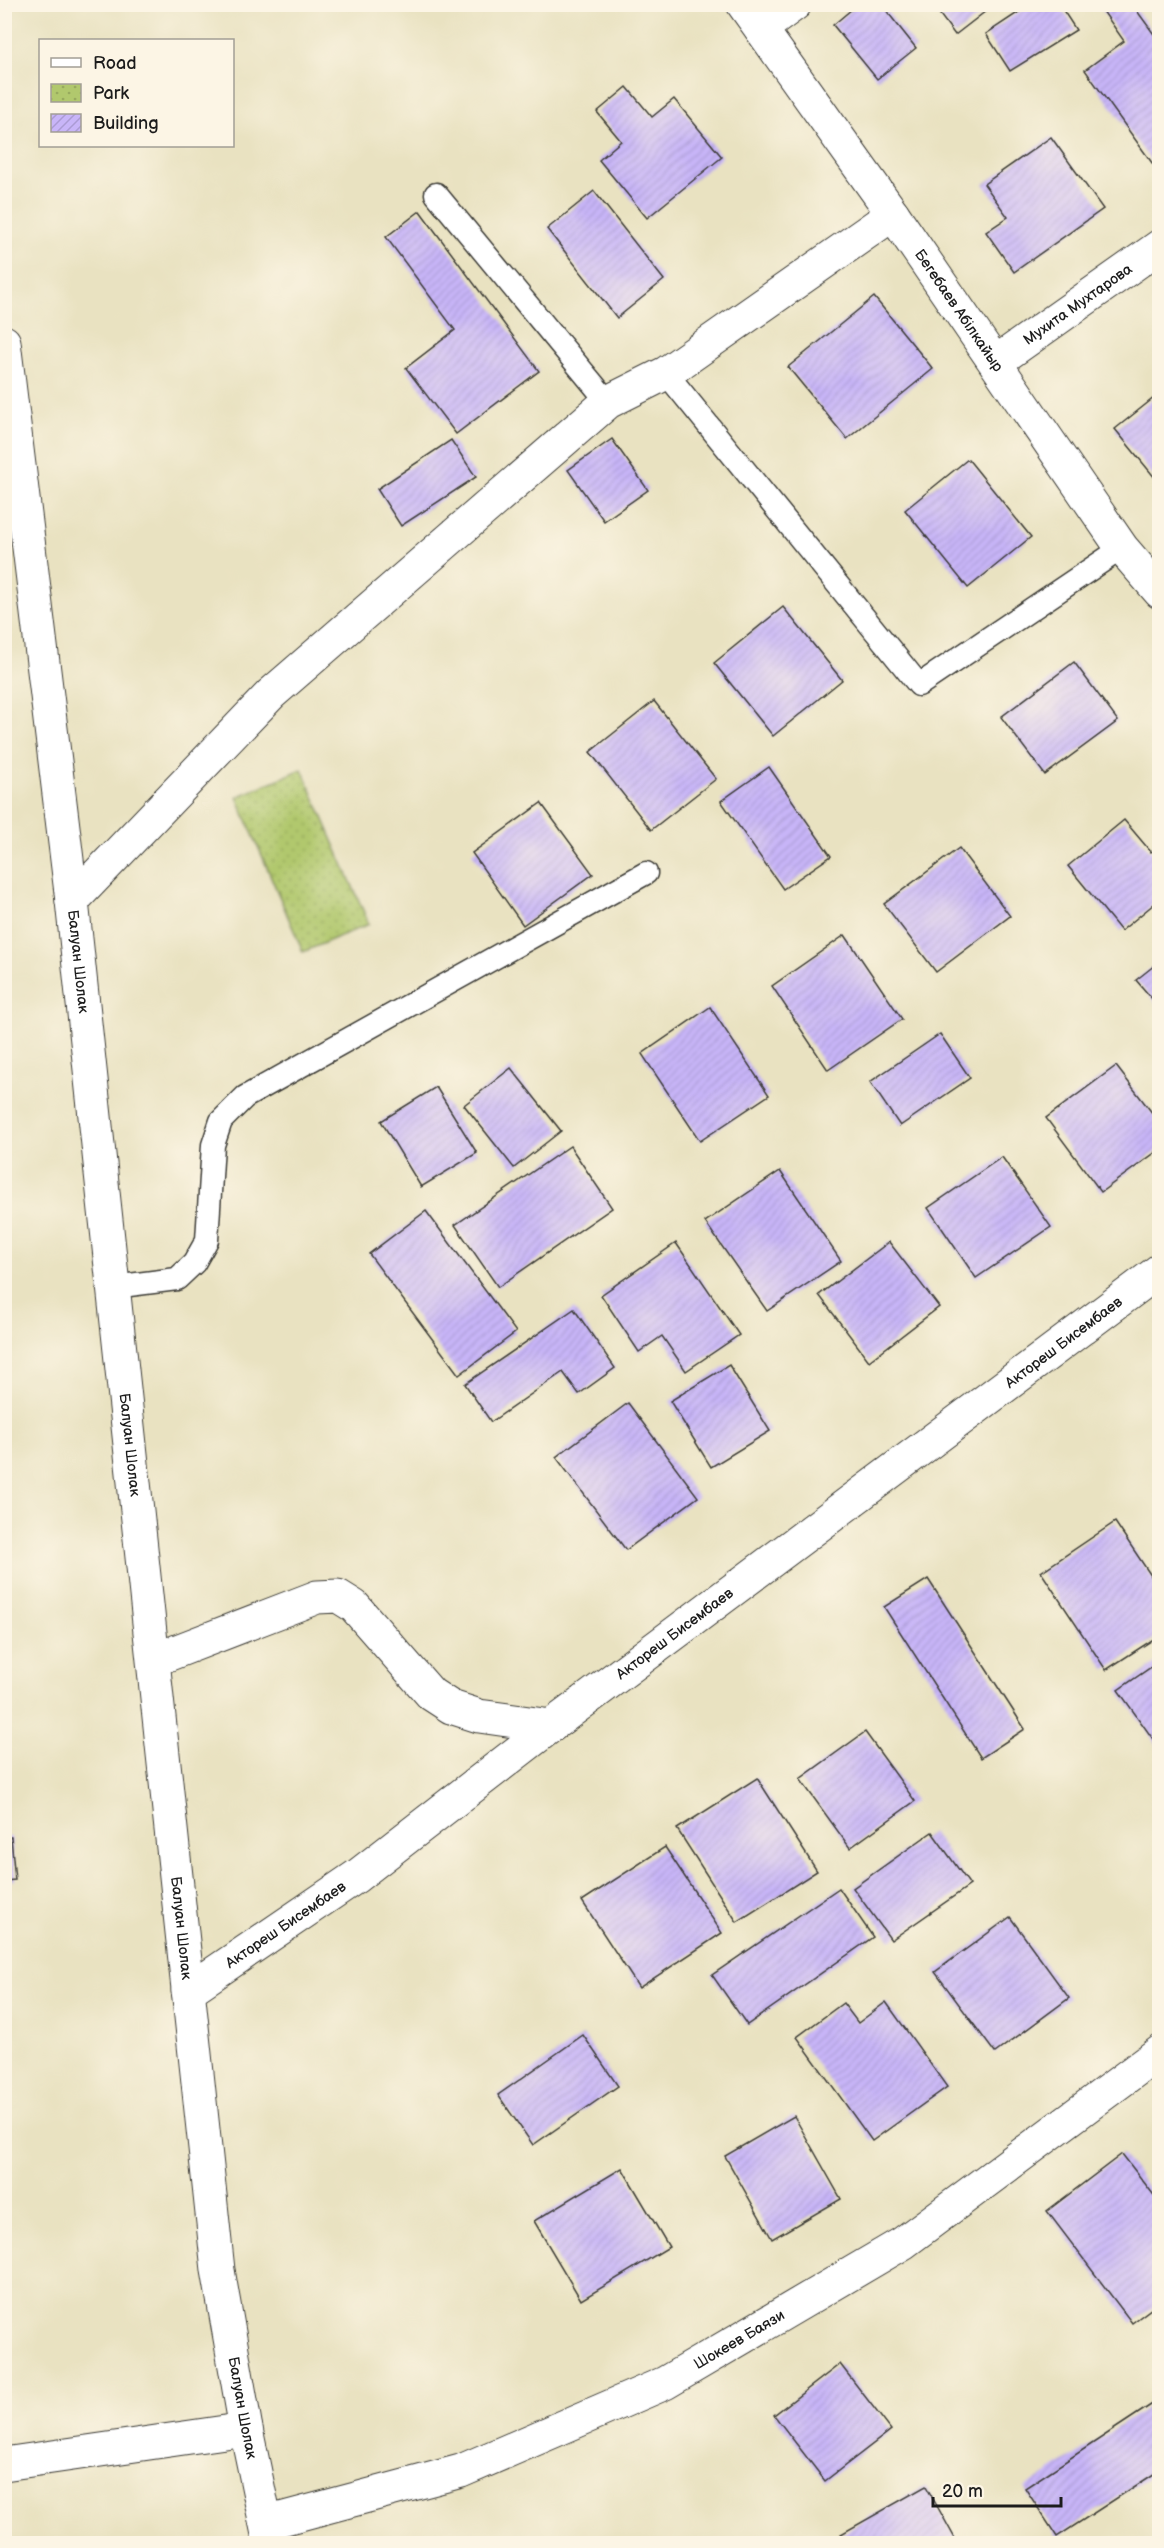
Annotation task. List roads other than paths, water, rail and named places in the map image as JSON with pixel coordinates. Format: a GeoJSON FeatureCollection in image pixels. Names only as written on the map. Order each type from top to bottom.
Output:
{"type":"FeatureCollection","features":[{"type":"Feature","properties":{"kind":"street"},"geometry":{"type":"LineString","coordinates":[[752,17],[795,4]]}},
{"type":"Feature","properties":{"kind":"street","name":"Бегебаев Абілкайыр"},"geometry":{"type":"LineString","coordinates":[[752,17],[893,214],[1122,548],[1160,592]]}},
{"type":"Feature","properties":{"kind":"street"},"geometry":{"type":"LineString","coordinates":[[72,901],[271,694],[608,402],[666,373],[893,214]]}},
{"type":"Feature","properties":{"kind":"street","name":"Мухита Мухтарова"},"geometry":{"type":"LineString","coordinates":[[996,362],[1160,246]]}},
{"type":"Feature","properties":{"kind":"street","name":"Балуан Шолак"},"geometry":{"type":"LineString","coordinates":[[4,342],[72,901],[218,2270],[246,2429],[268,2534]]}},
{"type":"Feature","properties":{"kind":"street","name":"Актореш Бисембаев"},"geometry":{"type":"LineString","coordinates":[[188,1992],[357,1876],[551,1726],[1160,1270]]}},
{"type":"Feature","properties":{"kind":"street"},"geometry":{"type":"LineString","coordinates":[[154,1660],[317,1597],[338,1596],[354,1606],[431,1694],[451,1707],[479,1716],[551,1726]]}},
{"type":"Feature","properties":{"kind":"street","name":"Шокеев Баязи"},"geometry":{"type":"LineString","coordinates":[[268,2534],[461,2471],[664,2383],[903,2243],[1160,2052]]}},
{"type":"Feature","properties":{"kind":"street"},"geometry":{"type":"LineString","coordinates":[[4,2464],[246,2429]]}},
{"type":"Feature","properties":{"kind":"lane"},"geometry":{"type":"LineString","coordinates":[[436,194],[608,402]]}},
{"type":"Feature","properties":{"kind":"lane"},"geometry":{"type":"LineString","coordinates":[[666,373],[919,684],[1122,548]]}},
{"type":"Feature","properties":{"kind":"lane"},"geometry":{"type":"LineString","coordinates":[[113,1287],[177,1279],[194,1263],[207,1240],[213,1145],[221,1121],[245,1097],[646,873]]}}]}
